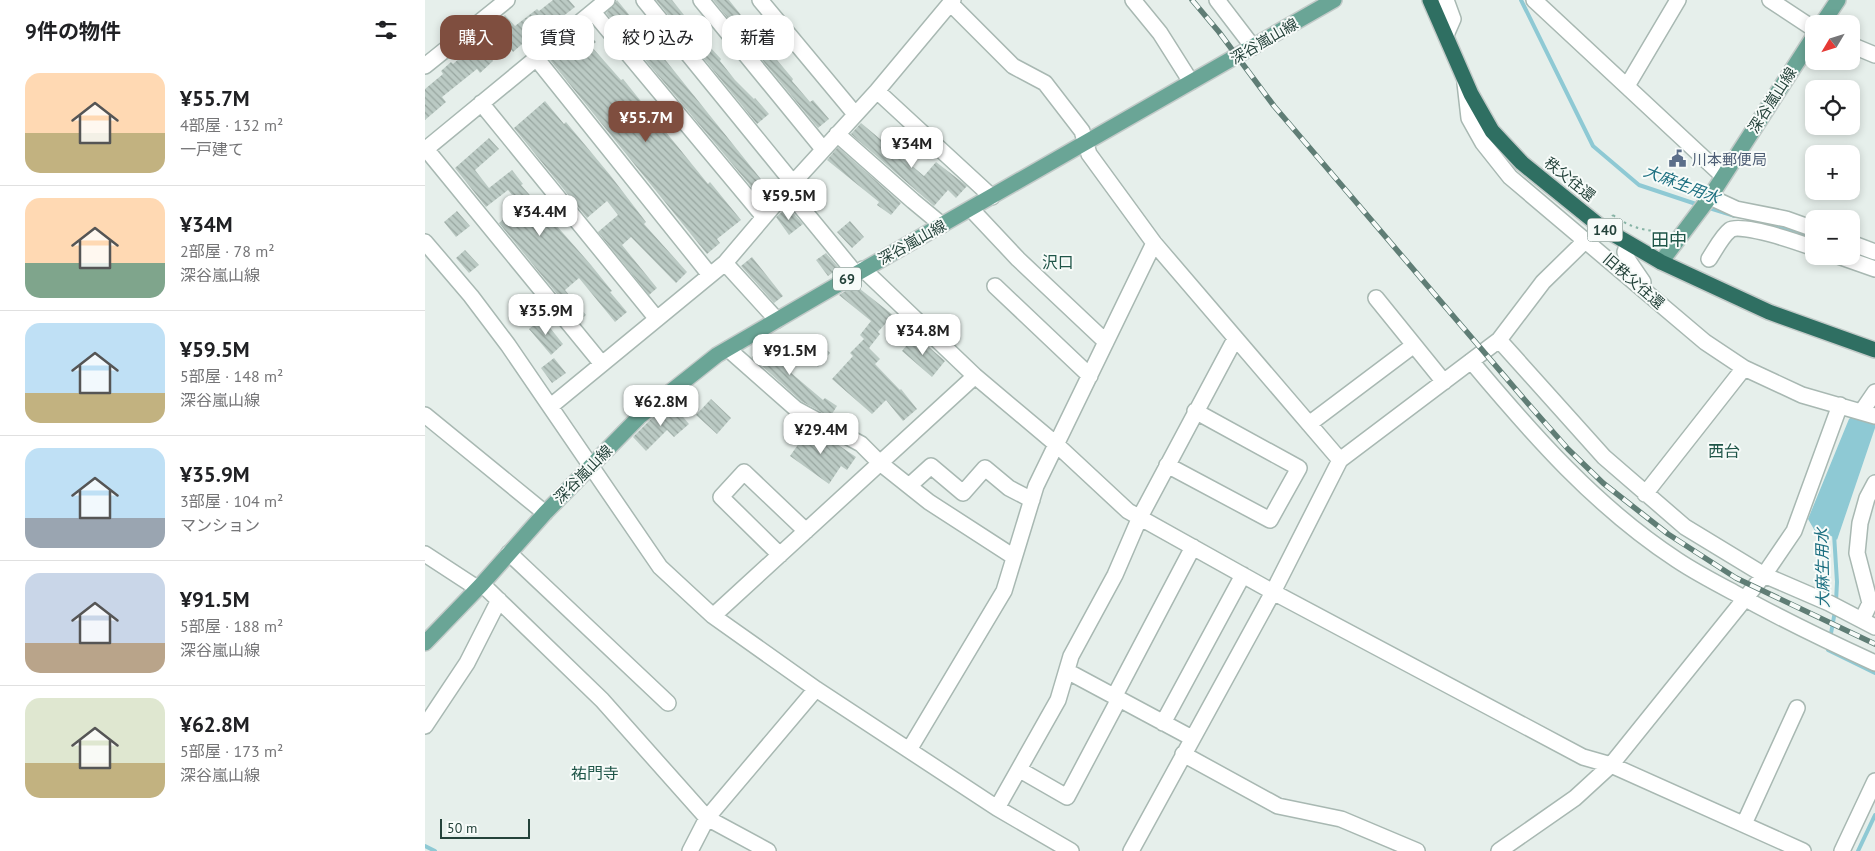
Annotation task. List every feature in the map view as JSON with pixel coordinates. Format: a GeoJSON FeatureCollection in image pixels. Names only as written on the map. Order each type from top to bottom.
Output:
{"type":"FeatureCollection","features":[{"type":"Feature","properties":{"kind":"highway","name":"秩父往還"},"geometry":{"type":"LineString","coordinates":[[1430,0],[1465,79],[1492,131],[1522,162],[1601,227],[1661,262],[1769,312],[1875,350]]}},
{"type":"Feature","properties":{"kind":"main road","name":"深谷嵐山線"},"geometry":{"type":"LineString","coordinates":[[425,643],[545,513],[640,416],[717,356],[859,272],[1334,0]]}},
{"type":"Feature","properties":{"kind":"main road"},"geometry":{"type":"LineString","coordinates":[[1828,15],[1838,0]]}},
{"type":"Feature","properties":{"kind":"main road","name":"深谷嵐山線"},"geometry":{"type":"LineString","coordinates":[[1661,262],[1710,197],[1805,50]]}},
{"type":"Feature","properties":{"kind":"street"},"geometry":{"type":"LineString","coordinates":[[425,66],[507,0]]}},
{"type":"Feature","properties":{"kind":"street"},"geometry":{"type":"LineString","coordinates":[[589,15],[607,0]]}},
{"type":"Feature","properties":{"kind":"street"},"geometry":{"type":"LineString","coordinates":[[644,0],[859,272],[975,376],[1057,445],[1128,511],[1273,592],[1583,757],[1611,765],[1803,851]]}},
{"type":"Feature","properties":{"kind":"street"},"geometry":{"type":"LineString","coordinates":[[701,0],[823,149]]}},
{"type":"Feature","properties":{"kind":"street"},"geometry":{"type":"LineString","coordinates":[[760,0],[855,114]]}},
{"type":"Feature","properties":{"kind":"street"},"geometry":{"type":"LineString","coordinates":[[1133,0],[1160,33],[1191,82]]}},
{"type":"Feature","properties":{"kind":"street"},"geometry":{"type":"LineString","coordinates":[[1217,0],[1253,47]]}},
{"type":"Feature","properties":{"kind":"street"},"geometry":{"type":"LineString","coordinates":[[1446,0],[1453,19],[1446,35]]}},
{"type":"Feature","properties":{"kind":"street"},"geometry":{"type":"LineString","coordinates":[[1534,0],[1723,176]]}},
{"type":"Feature","properties":{"kind":"street"},"geometry":{"type":"LineString","coordinates":[[1627,86],[1678,0]]}},
{"type":"Feature","properties":{"kind":"street"},"geometry":{"type":"LineString","coordinates":[[1770,0],[1805,23]]}},
{"type":"Feature","properties":{"kind":"street"},"geometry":{"type":"LineString","coordinates":[[551,406],[725,263],[790,186],[877,91],[952,2],[1013,66],[1045,83],[1082,131],[1089,154],[1154,243],[1340,460]]}},
{"type":"Feature","properties":{"kind":"street"},"geometry":{"type":"LineString","coordinates":[[593,12],[764,218]]}},
{"type":"Feature","properties":{"kind":"street"},"geometry":{"type":"LineString","coordinates":[[1860,49],[1875,55]]}},
{"type":"Feature","properties":{"kind":"street"},"geometry":{"type":"LineString","coordinates":[[535,60],[425,149],[602,364]]}},
{"type":"Feature","properties":{"kind":"street"},"geometry":{"type":"LineString","coordinates":[[539,60],[710,275]]}},
{"type":"Feature","properties":{"kind":"street","name":"旧秩父往還"},"geometry":{"type":"LineString","coordinates":[[1465,79],[1469,118],[1483,143],[1510,177],[1592,239],[1651,296],[1705,342],[1744,368],[1802,395],[1868,413]]}},
{"type":"Feature","properties":{"kind":"street"},"geometry":{"type":"LineString","coordinates":[[877,91],[992,197]]}},
{"type":"Feature","properties":{"kind":"street"},"geometry":{"type":"LineString","coordinates":[[481,103],[657,319]]}},
{"type":"Feature","properties":{"kind":"street"},"geometry":{"type":"LineString","coordinates":[[837,134],[943,225]]}},
{"type":"Feature","properties":{"kind":"street"},"geometry":{"type":"LineString","coordinates":[[1710,197],[1735,218],[1736,228],[1805,228]]}},
{"type":"Feature","properties":{"kind":"street"},"geometry":{"type":"LineString","coordinates":[[971,209],[1018,259],[1106,342]]}},
{"type":"Feature","properties":{"kind":"street"},"geometry":{"type":"LineString","coordinates":[[1709,259],[1735,218]]}},
{"type":"Feature","properties":{"kind":"street"},"geometry":{"type":"LineString","coordinates":[[1783,227],[1805,242]]}},
{"type":"Feature","properties":{"kind":"street"},"geometry":{"type":"LineString","coordinates":[[1131,851],[1191,738],[1273,592],[1340,460],[1499,340],[1543,282],[1592,239]]}},
{"type":"Feature","properties":{"kind":"street"},"geometry":{"type":"LineString","coordinates":[[425,242],[471,296],[551,406],[590,467],[660,566],[713,616],[816,690],[997,808],[1071,851]]}},
{"type":"Feature","properties":{"kind":"street"},"geometry":{"type":"LineString","coordinates":[[909,750],[1004,590],[1036,486],[1154,243]]}},
{"type":"Feature","properties":{"kind":"street"},"geometry":{"type":"LineString","coordinates":[[1628,244],[1625,252],[1628,260],[1651,296]]}},
{"type":"Feature","properties":{"kind":"street"},"geometry":{"type":"LineString","coordinates":[[1860,246],[1875,252]]}},
{"type":"Feature","properties":{"kind":"street"},"geometry":{"type":"LineString","coordinates":[[725,263],[777,320]]}},
{"type":"Feature","properties":{"kind":"street"},"geometry":{"type":"LineString","coordinates":[[1860,264],[1875,269]]}},
{"type":"Feature","properties":{"kind":"street"},"geometry":{"type":"LineString","coordinates":[[995,286],[1090,376]]}},
{"type":"Feature","properties":{"kind":"street"},"geometry":{"type":"LineString","coordinates":[[1376,298],[1444,382]]}},
{"type":"Feature","properties":{"kind":"street"},"geometry":{"type":"LineString","coordinates":[[997,808],[1058,700],[1071,656],[1115,575],[1140,517],[1235,338]]}},
{"type":"Feature","properties":{"kind":"street"},"geometry":{"type":"LineString","coordinates":[[1499,340],[1604,457],[1685,528],[1765,575],[1869,623],[1870,603],[1857,553],[1860,523],[1867,498],[1875,483]]}},
{"type":"Feature","properties":{"kind":"street"},"geometry":{"type":"LineString","coordinates":[[1309,424],[1414,344]]}},
{"type":"Feature","properties":{"kind":"street"},"geometry":{"type":"LineString","coordinates":[[728,349],[796,408],[861,444],[880,463],[929,502],[1014,557]]}},
{"type":"Feature","properties":{"kind":"street"},"geometry":{"type":"LineString","coordinates":[[1471,361],[1515,414],[1570,473],[1611,510],[1677,561],[1745,599],[1875,663]]}},
{"type":"Feature","properties":{"kind":"street"},"geometry":{"type":"LineString","coordinates":[[1645,494],[1744,368]]}},
{"type":"Feature","properties":{"kind":"street"},"geometry":{"type":"LineString","coordinates":[[713,616],[975,376]]}},
{"type":"Feature","properties":{"kind":"street"},"geometry":{"type":"LineString","coordinates":[[1868,413],[1875,392]]}},
{"type":"Feature","properties":{"kind":"street"},"geometry":{"type":"LineString","coordinates":[[1499,851],[1575,798],[1611,765],[1765,575],[1793,531],[1840,405]]}},
{"type":"Feature","properties":{"kind":"street"},"geometry":{"type":"LineString","coordinates":[[1167,465],[1270,520],[1299,468],[1195,411]]}},
{"type":"Feature","properties":{"kind":"street"},"geometry":{"type":"LineString","coordinates":[[425,415],[545,513]]}},
{"type":"Feature","properties":{"kind":"street"},"geometry":{"type":"LineString","coordinates":[[909,486],[931,466],[963,493],[985,468],[1009,488],[1032,500]]}},
{"type":"Feature","properties":{"kind":"street"},"geometry":{"type":"LineString","coordinates":[[780,555],[721,497],[744,472],[806,531]]}},
{"type":"Feature","properties":{"kind":"street"},"geometry":{"type":"LineString","coordinates":[[1020,770],[1067,797],[1193,547]]}},
{"type":"Feature","properties":{"kind":"street"},"geometry":{"type":"LineString","coordinates":[[509,552],[668,704]]}},
{"type":"Feature","properties":{"kind":"street"},"geometry":{"type":"LineString","coordinates":[[425,554],[499,600],[601,700],[707,818],[768,851]]}},
{"type":"Feature","properties":{"kind":"street"},"geometry":{"type":"LineString","coordinates":[[1163,723],[1243,575]]}},
{"type":"Feature","properties":{"kind":"street"},"geometry":{"type":"LineString","coordinates":[[425,726],[467,663],[499,600]]}},
{"type":"Feature","properties":{"kind":"street"},"geometry":{"type":"LineString","coordinates":[[1067,671],[1191,738]]}},
{"type":"Feature","properties":{"kind":"street"},"geometry":{"type":"LineString","coordinates":[[690,851],[707,818],[816,690]]}},
{"type":"Feature","properties":{"kind":"street"},"geometry":{"type":"LineString","coordinates":[[1744,824],[1797,708]]}},
{"type":"Feature","properties":{"kind":"street"},"geometry":{"type":"LineString","coordinates":[[1183,754],[1278,806],[1341,820],[1417,851]]}},
{"type":"Feature","properties":{"kind":"street"},"geometry":{"type":"LineString","coordinates":[[1842,851],[1875,781]]}},
{"type":"Feature","properties":{"kind":"path"},"geometry":{"type":"LineString","coordinates":[[1592,239],[1613,215],[1622,222],[1638,229],[1654,231]]}},
{"type":"Feature","properties":{"kind":"water"},"geometry":{"type":"Polygon","coordinates":[[[1854,415],[1869,420],[1875,425],[1875,428],[1837,540],[1834,537],[1815,531],[1808,519],[1849,419],[1854,415]]]}},
{"type":"Feature","properties":{"kind":"building"},"geometry":{"type":"Polygon","coordinates":[[[553,0],[569,0],[575,7],[565,15],[529,15],[537,9],[539,11],[553,0]]]}},
{"type":"Feature","properties":{"kind":"building"},"geometry":{"type":"Polygon","coordinates":[[[617,0],[629,15],[608,15],[606,13],[617,0]]]}},
{"type":"Feature","properties":{"kind":"building"},"geometry":{"type":"Polygon","coordinates":[[[656,0],[672,0],[684,15],[668,15],[656,0]]]}},
{"type":"Feature","properties":{"kind":"building"},"geometry":{"type":"Polygon","coordinates":[[[713,0],[729,0],[741,15],[725,15],[713,0]]]}},
{"type":"Feature","properties":{"kind":"building"},"geometry":{"type":"Polygon","coordinates":[[[522,21],[522,44],[513,52],[512,23],[515,26],[522,21]]]}},
{"type":"Feature","properties":{"kind":"building"},"geometry":{"type":"Polygon","coordinates":[[[594,49],[621,80],[623,79],[708,184],[710,182],[741,220],[717,239],[720,243],[707,254],[550,60],[594,60],[594,49]]]}},
{"type":"Feature","properties":{"kind":"building"},"geometry":{"type":"Polygon","coordinates":[[[712,49],[735,80],[769,114],[757,124],[705,60],[712,60],[712,49]]]}},
{"type":"Feature","properties":{"kind":"building"},"geometry":{"type":"Polygon","coordinates":[[[458,60],[493,61],[480,73],[477,69],[442,97],[446,102],[425,120],[425,89],[443,74],[441,71],[451,62],[453,64],[458,60]]]}},
{"type":"Feature","properties":{"kind":"building"},"geometry":{"type":"Polygon","coordinates":[[[645,60],[665,60],[667,62],[768,188],[759,196],[645,60]]]}},
{"type":"Feature","properties":{"kind":"building"},"geometry":{"type":"Polygon","coordinates":[[[762,60],[777,60],[810,102],[813,100],[829,119],[818,128],[762,60]]]}},
{"type":"Feature","properties":{"kind":"building"},"geometry":{"type":"Polygon","coordinates":[[[545,101],[564,124],[566,122],[646,222],[644,224],[687,272],[676,283],[631,237],[622,245],[657,288],[649,295],[598,232],[618,215],[607,201],[587,218],[514,128],[545,101]]]}},
{"type":"Feature","properties":{"kind":"building"},"geometry":{"type":"Polygon","coordinates":[[[861,123],[924,176],[936,162],[967,186],[956,198],[948,190],[934,206],[851,134],[861,123]]]}},
{"type":"Feature","properties":{"kind":"building"},"geometry":{"type":"Polygon","coordinates":[[[489,138],[499,149],[475,170],[489,188],[512,170],[523,184],[521,185],[591,265],[627,312],[615,322],[579,278],[565,290],[586,315],[579,321],[499,223],[520,205],[508,190],[486,207],[455,168],[489,138]]]}},
{"type":"Feature","properties":{"kind":"building"},"geometry":{"type":"Polygon","coordinates":[[[838,147],[901,203],[891,215],[877,205],[879,202],[827,160],[838,147]]]}},
{"type":"Feature","properties":{"kind":"building"},"geometry":{"type":"Polygon","coordinates":[[[788,207],[803,224],[789,235],[776,217],[788,207]]]}},
{"type":"Feature","properties":{"kind":"building"},"geometry":{"type":"Polygon","coordinates":[[[457,211],[470,226],[456,237],[444,222],[457,211]]]}},
{"type":"Feature","properties":{"kind":"building"},"geometry":{"type":"Polygon","coordinates":[[[850,221],[864,237],[852,248],[837,232],[850,221]]]}},
{"type":"Feature","properties":{"kind":"building"},"geometry":{"type":"Polygon","coordinates":[[[465,250],[479,265],[469,273],[456,258],[465,250]]]}},
{"type":"Feature","properties":{"kind":"building"},"geometry":{"type":"Polygon","coordinates":[[[826,253],[839,268],[828,276],[816,260],[826,253]]]}},
{"type":"Feature","properties":{"kind":"building"},"geometry":{"type":"Polygon","coordinates":[[[752,257],[783,296],[774,303],[741,266],[752,257]]]}},
{"type":"Feature","properties":{"kind":"building"},"geometry":{"type":"Polygon","coordinates":[[[855,285],[893,315],[878,332],[880,334],[869,348],[880,359],[875,364],[901,389],[917,409],[903,421],[886,400],[872,414],[832,379],[853,356],[850,353],[864,339],[860,335],[871,321],[839,295],[855,285]]]}},
{"type":"Feature","properties":{"kind":"building"},"geometry":{"type":"Polygon","coordinates":[[[542,318],[563,344],[551,355],[529,329],[542,318]]]}},
{"type":"Feature","properties":{"kind":"building"},"geometry":{"type":"Polygon","coordinates":[[[915,335],[945,361],[932,377],[902,351],[915,335]]]}},
{"type":"Feature","properties":{"kind":"building"},"geometry":{"type":"Polygon","coordinates":[[[813,337],[830,353],[818,367],[800,352],[813,337]]]}},
{"type":"Feature","properties":{"kind":"building"},"geometry":{"type":"Polygon","coordinates":[[[768,338],[797,363],[790,372],[823,400],[825,398],[837,406],[830,417],[801,401],[752,357],[768,338]]]}},
{"type":"Feature","properties":{"kind":"building"},"geometry":{"type":"Polygon","coordinates":[[[554,358],[566,373],[552,383],[541,368],[554,358]]]}},
{"type":"Feature","properties":{"kind":"building"},"geometry":{"type":"Polygon","coordinates":[[[711,399],[731,418],[717,434],[696,415],[711,399]]]}},
{"type":"Feature","properties":{"kind":"building"},"geometry":{"type":"Polygon","coordinates":[[[671,403],[689,424],[674,437],[667,430],[646,451],[633,437],[671,403]]]}},
{"type":"Feature","properties":{"kind":"building"},"geometry":{"type":"Polygon","coordinates":[[[807,426],[856,457],[847,470],[841,466],[829,484],[790,456],[802,439],[799,437],[807,426]]]}},
{"type":"Feature","properties":{"kind":"waterway","name":"大麻生用水"},"geometry":{"type":"LineString","coordinates":[[1521,0],[1593,146],[1639,185],[1699,205]]}},
{"type":"Feature","properties":{"kind":"waterway","name":"大麻生用水"},"geometry":{"type":"LineString","coordinates":[[1706,207],[1735,216]]}},
{"type":"Feature","properties":{"kind":"waterway","name":"大麻生用水"},"geometry":{"type":"LineString","coordinates":[[1761,222],[1805,235]]}},
{"type":"Feature","properties":{"kind":"waterway","name":"大麻生用水"},"geometry":{"type":"LineString","coordinates":[[1834,534],[1837,582],[1836,602]]}},
{"type":"Feature","properties":{"kind":"waterway","name":"大麻生用水"},"geometry":{"type":"LineString","coordinates":[[1830,639],[1835,611]]}},
{"type":"Feature","properties":{"kind":"waterway","name":"大麻生用水"},"geometry":{"type":"LineString","coordinates":[[1829,645],[1828,650],[1875,673]]}},
{"type":"Feature","properties":{"kind":"waterway","name":"大麻生用水"},"geometry":{"type":"LineString","coordinates":[[1858,851],[1875,815]]}},
{"type":"Feature","properties":{"kind":"waterway"},"geometry":{"type":"LineString","coordinates":[[425,846],[435,851]]}},
{"type":"Feature","properties":{"kind":"railway"},"geometry":{"type":"LineString","coordinates":[[1192,0],[1219,32],[1274,106],[1524,399],[1568,449],[1603,483],[1668,534],[1736,578],[1875,644]]}},
{"type":"Feature","properties":{"kind":"place","name":"川本郵便局"},"geometry":{"type":"Point","coordinates":[1678,159]}},
{"type":"Feature","properties":{"kind":"district","name":"田中"},"geometry":{"type":"Point","coordinates":[1669,239]}},
{"type":"Feature","properties":{"kind":"district","name":"沢口"},"geometry":{"type":"Point","coordinates":[1058,262]}},
{"type":"Feature","properties":{"kind":"district","name":"西台"},"geometry":{"type":"Point","coordinates":[1724,451]}},
{"type":"Feature","properties":{"kind":"district","name":"祐門寺"},"geometry":{"type":"Point","coordinates":[595,773]}}]}
